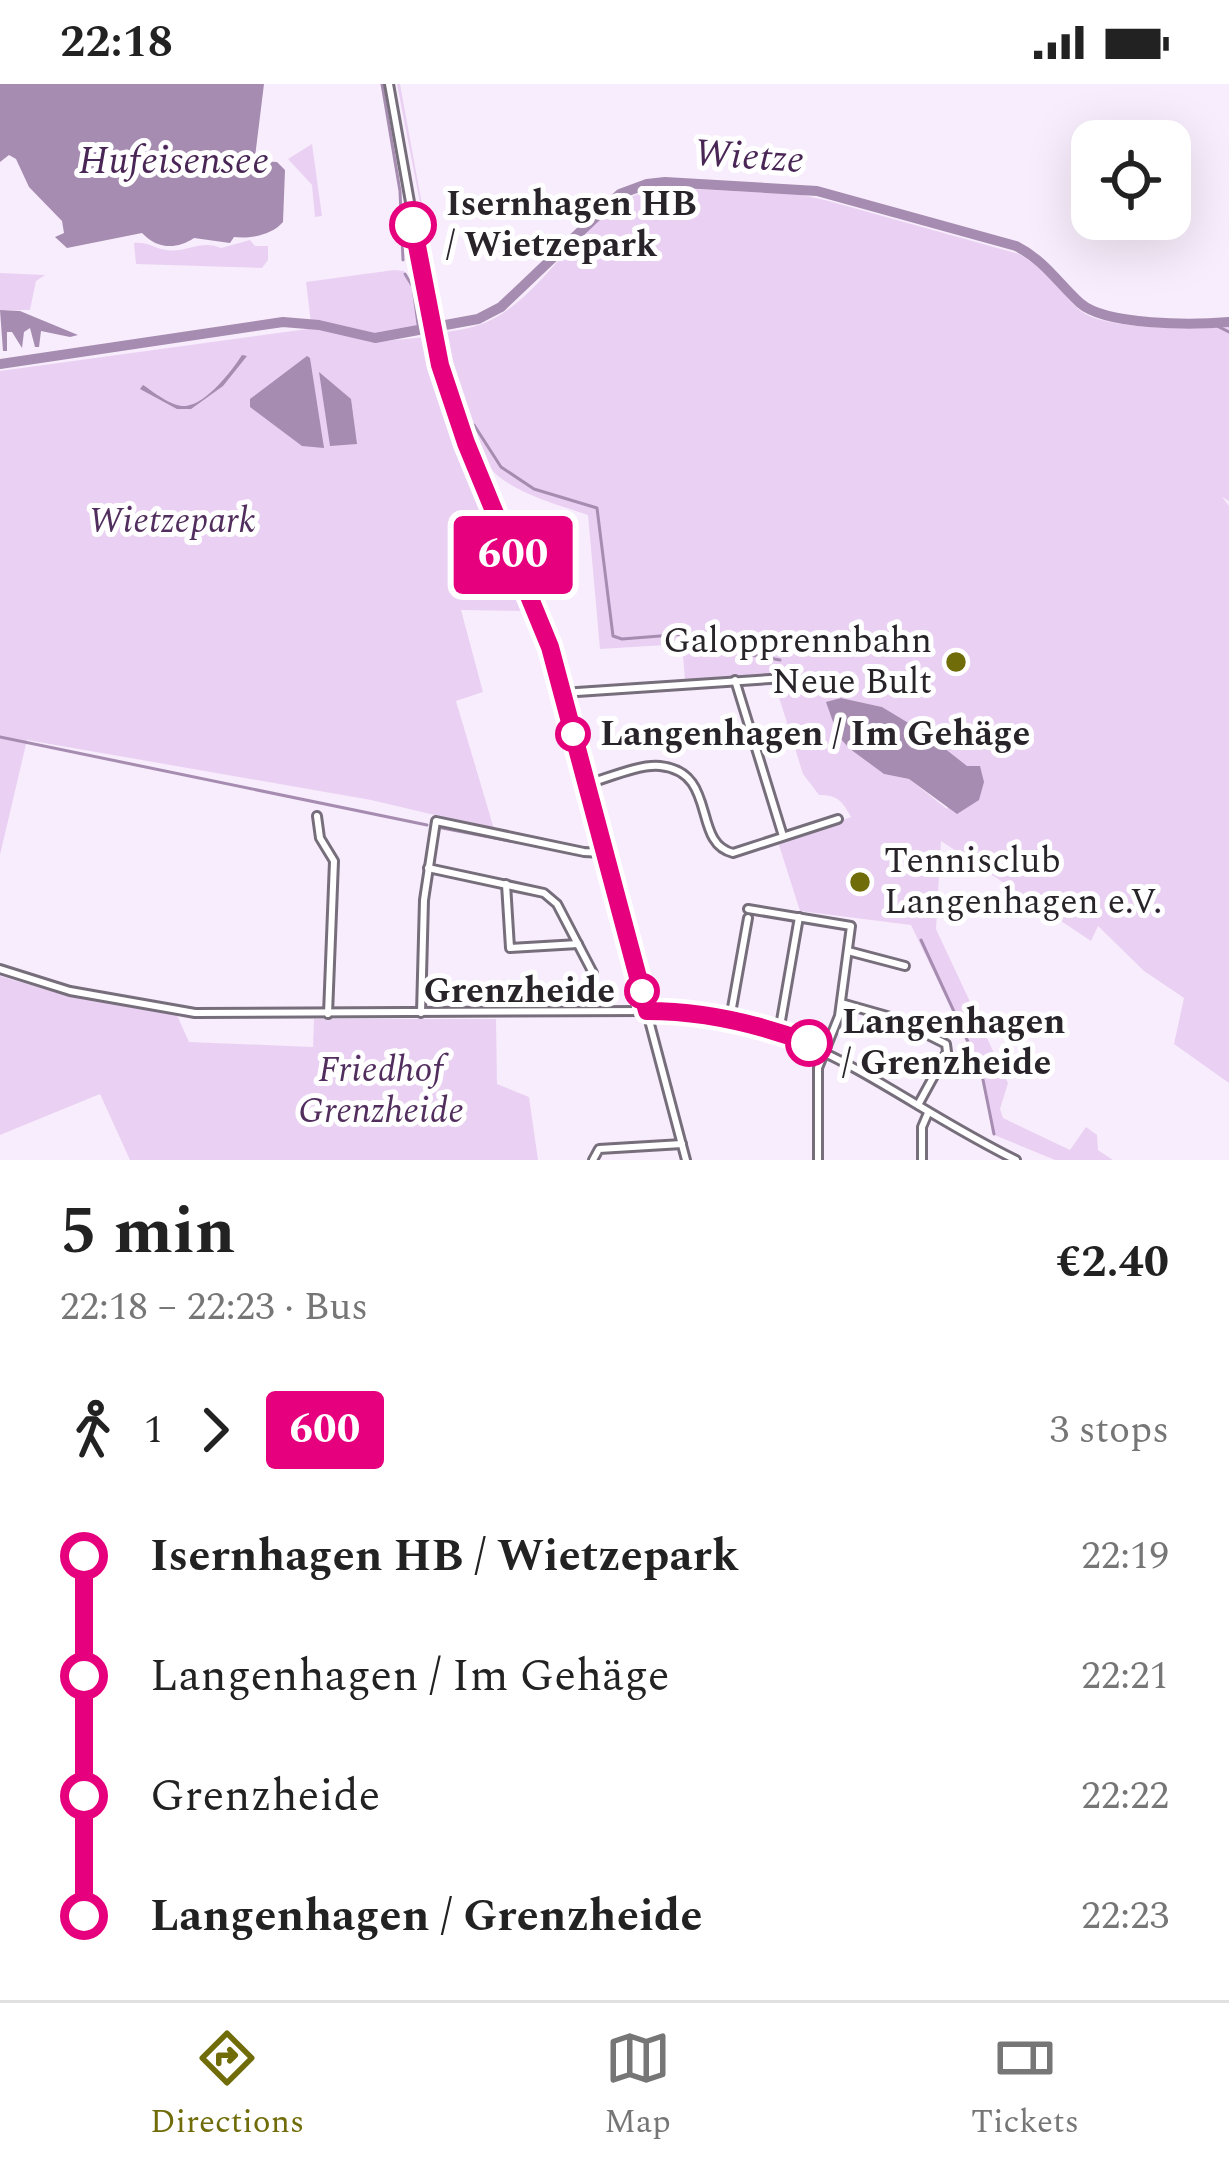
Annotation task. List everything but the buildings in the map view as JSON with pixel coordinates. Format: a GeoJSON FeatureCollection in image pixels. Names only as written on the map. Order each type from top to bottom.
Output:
{"type":"FeatureCollection","features":[{"type":"Feature","properties":{"kind":"street"},"geometry":{"type":"LineString","coordinates":[[389,84],[433,338],[454,412],[543,629],[686,1160]]}},
{"type":"Feature","properties":{"kind":"street"},"geometry":{"type":"LineString","coordinates":[[562,693],[786,678]]}},
{"type":"Feature","properties":{"kind":"street"},"geometry":{"type":"LineString","coordinates":[[734,680],[783,836]]}},
{"type":"Feature","properties":{"kind":"street"},"geometry":{"type":"LineString","coordinates":[[586,784],[664,767],[694,782],[714,840],[725,851],[735,852],[838,819]]}},
{"type":"Feature","properties":{"kind":"street"},"geometry":{"type":"LineString","coordinates":[[317,816],[320,838],[334,861],[328,1014]]}},
{"type":"Feature","properties":{"kind":"street"},"geometry":{"type":"LineString","coordinates":[[421,1012],[428,868],[436,821],[604,853]]}},
{"type":"Feature","properties":{"kind":"street"},"geometry":{"type":"LineString","coordinates":[[428,868],[552,898],[592,973]]}},
{"type":"Feature","properties":{"kind":"street"},"geometry":{"type":"LineString","coordinates":[[506,884],[510,948],[578,944]]}},
{"type":"Feature","properties":{"kind":"street"},"geometry":{"type":"LineString","coordinates":[[730,1019],[748,913],[850,926],[841,1004],[818,1068],[818,1160]]}},
{"type":"Feature","properties":{"kind":"street"},"geometry":{"type":"LineString","coordinates":[[779,1032],[799,917]]}},
{"type":"Feature","properties":{"kind":"street"},"geometry":{"type":"LineString","coordinates":[[848,951],[905,966]]}},
{"type":"Feature","properties":{"kind":"street"},"geometry":{"type":"LineString","coordinates":[[0,969],[56,988],[175,1011],[647,1011],[730,1019],[826,1050],[1016,1160]]}},
{"type":"Feature","properties":{"kind":"street"},"geometry":{"type":"LineString","coordinates":[[841,1004],[894,1018],[946,1044],[947,1052],[917,1106]]}},
{"type":"Feature","properties":{"kind":"street"},"geometry":{"type":"LineString","coordinates":[[922,1160],[922,1127],[928,1113]]}},
{"type":"Feature","properties":{"kind":"street"},"geometry":{"type":"LineString","coordinates":[[593,1160],[599,1149],[682,1144]]}},
{"type":"Feature","properties":{"kind":"green space"},"geometry":{"type":"Polygon","coordinates":[[[397,84],[439,298],[443,324],[437,326],[425,228],[397,84]]]}},
{"type":"Feature","properties":{"kind":"green space"},"geometry":{"type":"Polygon","coordinates":[[[312,144],[322,216],[315,217],[312,185],[288,159],[312,144]]]}},
{"type":"Feature","properties":{"kind":"green space","name":"Galopprennbahn Neue Bult"},"geometry":{"type":"Polygon","coordinates":[[[669,188],[798,194],[825,200],[1019,254],[1093,317],[1152,327],[1229,327],[1229,501],[1222,497],[1229,506],[1229,1083],[1174,1044],[1184,998],[1144,971],[1098,926],[1091,941],[941,841],[936,929],[1008,1083],[1000,1109],[1003,1118],[1070,1150],[1086,1127],[1097,1135],[1098,1150],[1113,1160],[1055,1160],[992,1134],[983,1075],[911,925],[800,911],[778,842],[851,817],[839,800],[819,795],[803,774],[772,675],[685,680],[682,644],[600,649],[588,515],[512,485],[479,451],[463,412],[445,332],[486,322],[514,305],[595,222],[641,193],[669,188]],[[841,698],[850,749],[884,774],[909,779],[947,809],[967,766],[882,707],[841,698]]]}},
{"type":"Feature","properties":{"kind":"green space"},"geometry":{"type":"Polygon","coordinates":[[[250,240],[255,246],[268,246],[268,260],[262,268],[136,264],[134,243],[173,250],[221,248],[250,240]]]}},
{"type":"Feature","properties":{"kind":"green space"},"geometry":{"type":"Polygon","coordinates":[[[404,271],[412,288],[417,329],[375,336],[311,323],[306,282],[404,271]]]}},
{"type":"Feature","properties":{"kind":"green space"},"geometry":{"type":"Polygon","coordinates":[[[0,273],[45,275],[36,281],[30,310],[0,310],[0,273]]]}},
{"type":"Feature","properties":{"kind":"green space","name":"Wietzepark"},"geometry":{"type":"Polygon","coordinates":[[[315,328],[372,342],[427,337],[436,376],[525,611],[461,610],[483,692],[456,701],[494,829],[371,800],[27,740],[0,855],[0,371],[315,328]]]}},
{"type":"Feature","properties":{"kind":"green space","name":"Friedhof Grenzheide"},"geometry":{"type":"Polygon","coordinates":[[[0,976],[54,992],[177,1015],[189,1042],[313,1047],[314,1019],[496,1019],[497,1084],[529,1097],[538,1160],[130,1160],[100,1094],[0,1135],[0,976]]]}},
{"type":"Feature","properties":{"kind":"water","name":"Hufeisensee"},"geometry":{"type":"Polygon","coordinates":[[[0,84],[264,84],[255,157],[277,162],[285,170],[283,222],[267,233],[234,237],[230,243],[194,238],[167,246],[142,233],[67,248],[55,237],[64,233],[62,221],[29,187],[16,159],[9,155],[0,162],[0,84]]]}},
{"type":"Feature","properties":{"kind":"water"},"geometry":{"type":"Polygon","coordinates":[[[0,310],[20,311],[78,335],[41,331],[39,347],[35,347],[30,328],[24,332],[22,348],[12,332],[7,332],[7,351],[3,351],[0,310]]]}},
{"type":"Feature","properties":{"kind":"water"},"geometry":{"type":"Polygon","coordinates":[[[242,355],[247,356],[223,386],[191,409],[177,409],[140,389],[143,385],[174,404],[194,404],[218,386],[242,355]]]}},
{"type":"Feature","properties":{"kind":"water"},"geometry":{"type":"Polygon","coordinates":[[[307,356],[324,448],[302,446],[250,407],[250,399],[307,356]]]}},
{"type":"Feature","properties":{"kind":"water"},"geometry":{"type":"Polygon","coordinates":[[[319,372],[351,399],[357,444],[330,446],[319,372]]]}},
{"type":"Feature","properties":{"kind":"water"},"geometry":{"type":"Polygon","coordinates":[[[841,698],[882,707],[967,766],[980,766],[984,782],[979,800],[957,814],[909,779],[884,774],[850,749],[838,736],[826,702],[841,698]]]}},
{"type":"Feature","properties":{"kind":"waterway"},"geometry":{"type":"LineString","coordinates":[[382,84],[400,191],[403,260]]}},
{"type":"Feature","properties":{"kind":"waterway","name":"Wietze"},"geometry":{"type":"LineString","coordinates":[[0,364],[283,322],[375,338],[478,319],[501,307],[620,194],[665,182],[817,191],[1016,246],[1092,311],[1129,320],[1229,322]]}},
{"type":"Feature","properties":{"kind":"waterway"},"geometry":{"type":"LineString","coordinates":[[405,274],[413,287],[419,332]]}},
{"type":"Feature","properties":{"kind":"waterway"},"geometry":{"type":"LineString","coordinates":[[1213,324],[1229,332]]}},
{"type":"Feature","properties":{"kind":"waterway"},"geometry":{"type":"LineString","coordinates":[[440,328],[469,417]]}},
{"type":"Feature","properties":{"kind":"waterway"},"geometry":{"type":"LineString","coordinates":[[474,425],[501,467],[534,489],[597,508],[613,636],[685,634]]}},
{"type":"Feature","properties":{"kind":"waterway"},"geometry":{"type":"LineString","coordinates":[[719,649],[780,660]]}},
{"type":"Feature","properties":{"kind":"waterway"},"geometry":{"type":"LineString","coordinates":[[0,737],[427,825]]}},
{"type":"Feature","properties":{"kind":"waterway"},"geometry":{"type":"LineString","coordinates":[[442,828],[516,842]]}},
{"type":"Feature","properties":{"kind":"waterway"},"geometry":{"type":"LineString","coordinates":[[921,940],[981,1070],[994,1134]]}},
{"type":"Feature","properties":{"kind":"bus line","name":"600"},"geometry":{"type":"LineString","coordinates":[[413,225],[440,365],[466,443],[550,647],[647,1011],[734,1019],[809,1043]]}},
{"type":"Feature","properties":{"kind":"place","name":"Isernhagen HB / Wietzepark"},"geometry":{"type":"Point","coordinates":[413,225]}},
{"type":"Feature","properties":{"kind":"place","name":"Galopprennbahn Neue Bult"},"geometry":{"type":"Point","coordinates":[956,662]}},
{"type":"Feature","properties":{"kind":"place","name":"Langenhagen / Im Gehäge"},"geometry":{"type":"Point","coordinates":[573,734]}},
{"type":"Feature","properties":{"kind":"place","name":"Tennisclub Langenhagen e.V."},"geometry":{"type":"Point","coordinates":[860,882]}},
{"type":"Feature","properties":{"kind":"place","name":"Grenzheide"},"geometry":{"type":"Point","coordinates":[642,991]}},
{"type":"Feature","properties":{"kind":"place","name":"Langenhagen / Grenzheide"},"geometry":{"type":"Point","coordinates":[809,1043]}}]}
